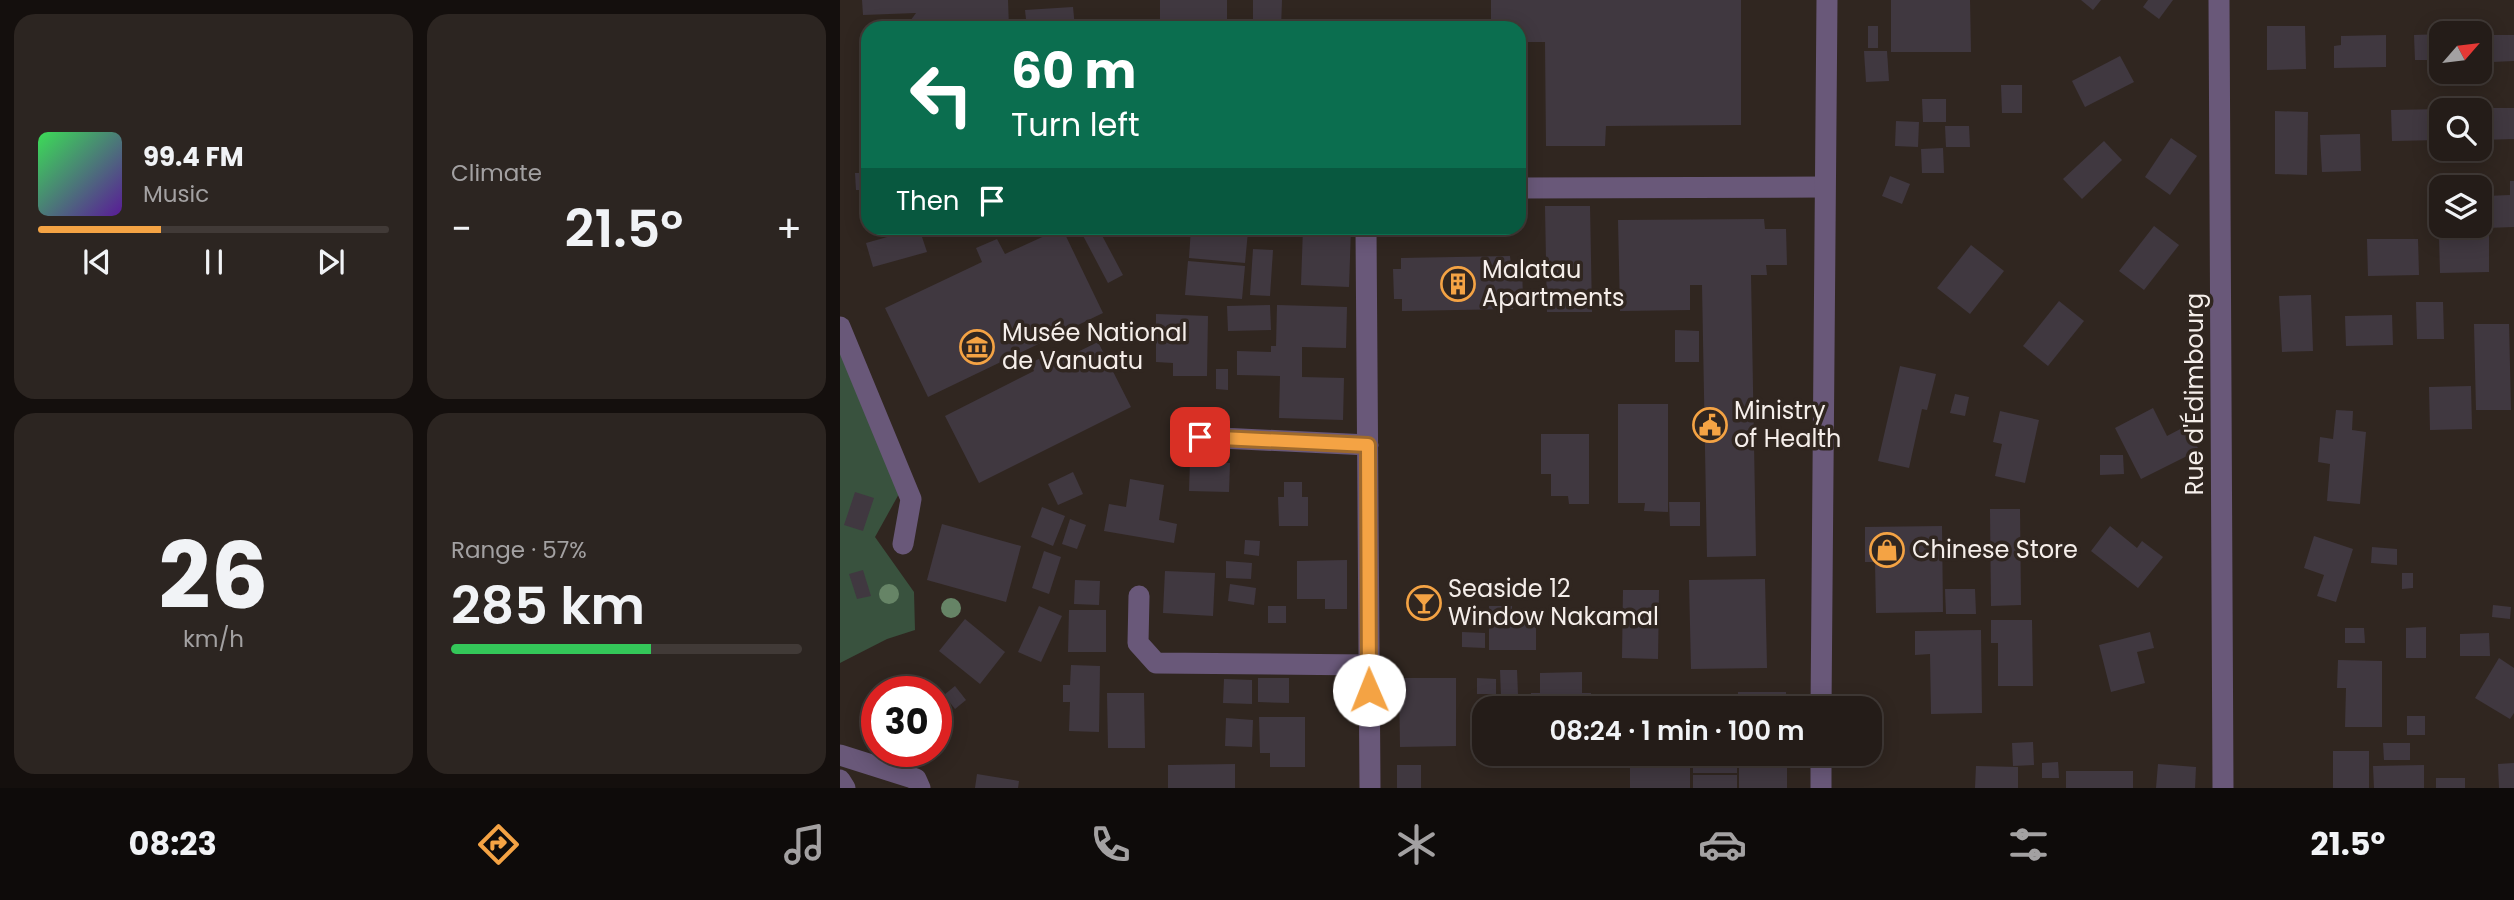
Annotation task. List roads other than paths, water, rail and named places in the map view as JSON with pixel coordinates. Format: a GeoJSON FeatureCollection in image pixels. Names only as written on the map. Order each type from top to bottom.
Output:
{"type":"FeatureCollection","features":[{"type":"Feature","properties":{"kind":"street","name":"Rue d'Édimbourg"},"geometry":{"type":"LineString","coordinates":[[2220,0],[2222,788]]}},
{"type":"Feature","properties":{"kind":"street"},"geometry":{"type":"LineString","coordinates":[[1821,696],[1826,3]]}},
{"type":"Feature","properties":{"kind":"street"},"geometry":{"type":"LineString","coordinates":[[1526,188],[1824,187]]}},
{"type":"Feature","properties":{"kind":"street"},"geometry":{"type":"LineString","coordinates":[[1366,235],[1370,788]]}},
{"type":"Feature","properties":{"kind":"street"},"geometry":{"type":"LineString","coordinates":[[840,327],[911,499],[903,544]]}},
{"type":"Feature","properties":{"kind":"street"},"geometry":{"type":"LineString","coordinates":[[1200,437],[1368,445]]}},
{"type":"Feature","properties":{"kind":"street"},"geometry":{"type":"LineString","coordinates":[[1139,596],[1138,643],[1156,663],[1368,665]]}},
{"type":"Feature","properties":{"kind":"street"},"geometry":{"type":"LineString","coordinates":[[840,755],[916,779],[920,788]]}},
{"type":"Feature","properties":{"kind":"street"},"geometry":{"type":"LineString","coordinates":[[1821,766],[1821,788]]}},
{"type":"Feature","properties":{"kind":"street"},"geometry":{"type":"LineString","coordinates":[[840,780],[845,788]]}},
{"type":"Feature","properties":{"kind":"place","name":"Malatau Apartments"},"geometry":{"type":"Point","coordinates":[1458,284]}},
{"type":"Feature","properties":{"kind":"place","name":"Musée National de Vanuatu"},"geometry":{"type":"Point","coordinates":[977,347]}},
{"type":"Feature","properties":{"kind":"place","name":"Ministry of Health"},"geometry":{"type":"Point","coordinates":[1710,425]}},
{"type":"Feature","properties":{"kind":"place","name":"Chinese Store"},"geometry":{"type":"Point","coordinates":[1887,550]}},
{"type":"Feature","properties":{"kind":"place","name":"Seaside 12 Window Nakamal"},"geometry":{"type":"Point","coordinates":[1424,603]}}]}
